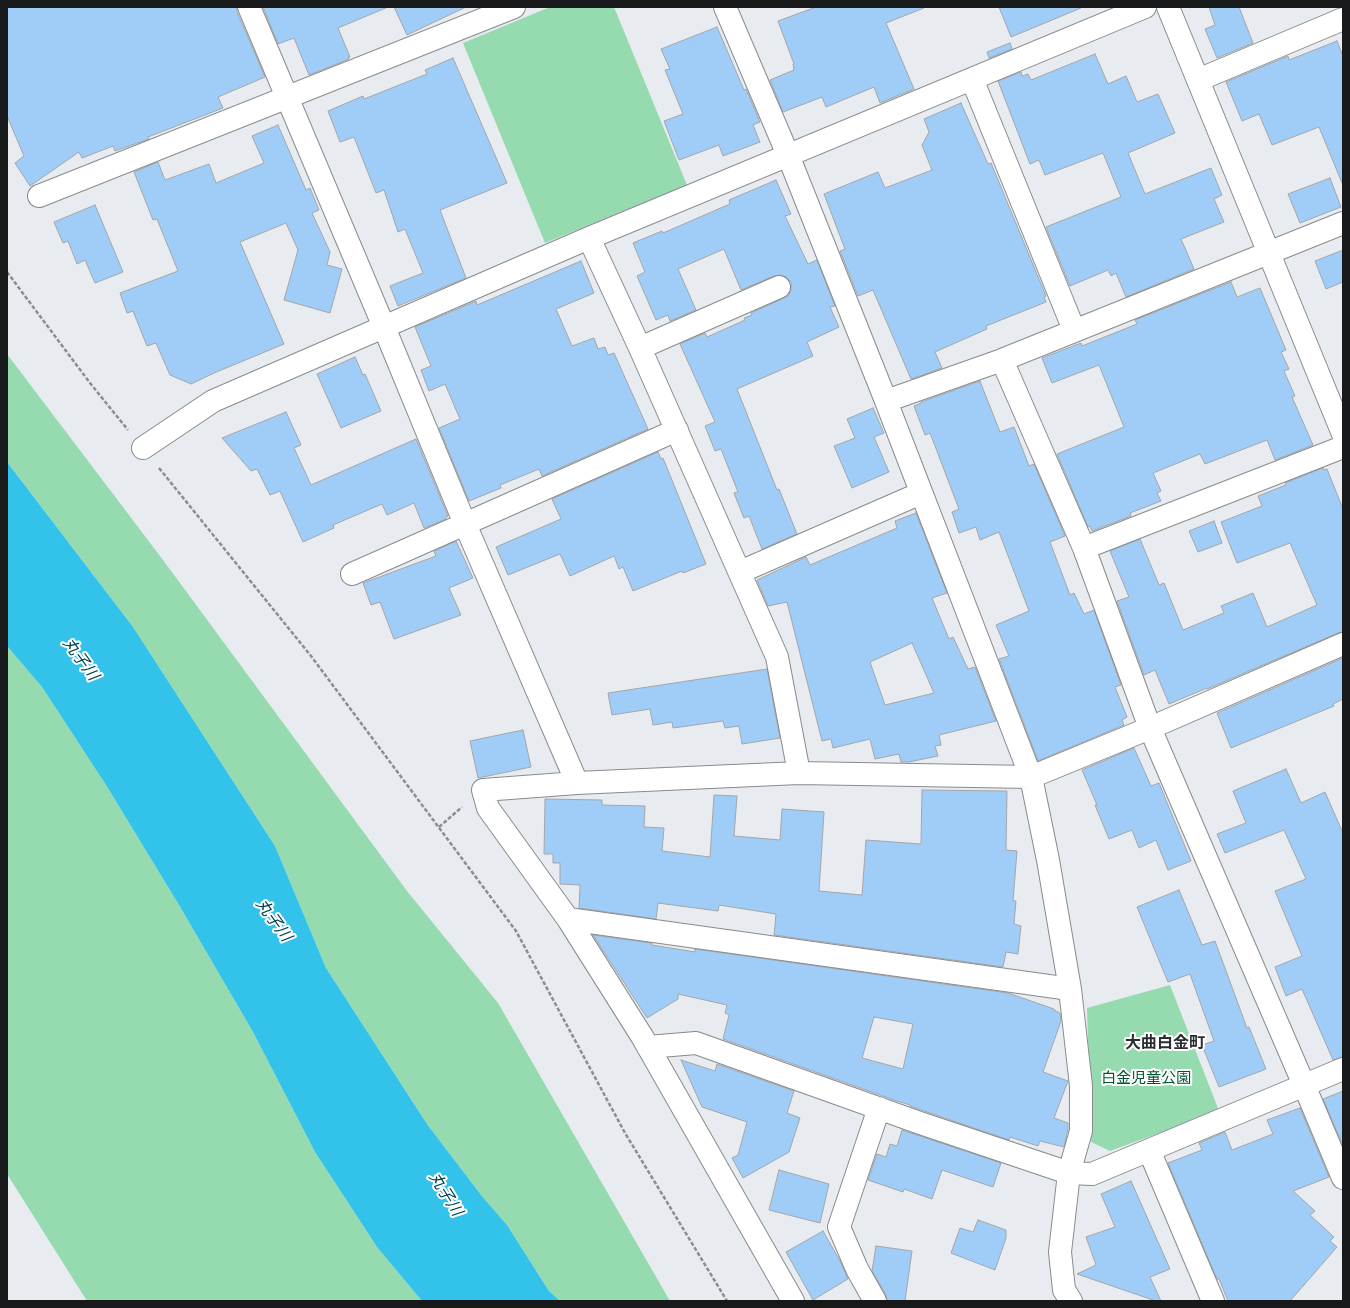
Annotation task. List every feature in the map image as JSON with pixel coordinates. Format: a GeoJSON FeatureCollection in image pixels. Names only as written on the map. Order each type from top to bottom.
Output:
{"type":"FeatureCollection","features":[{"type":"Feature","properties":{"kind":"street"},"geometry":{"type":"LineString","coordinates":[[249,7],[384,327],[465,524],[576,783]]}},
{"type":"Feature","properties":{"kind":"street"},"geometry":{"type":"LineString","coordinates":[[39,196],[514,7]]}},
{"type":"Feature","properties":{"kind":"street"},"geometry":{"type":"LineString","coordinates":[[725,7],[788,155],[886,401],[1031,777],[1048,860],[1070,989],[1081,1086],[1082,1131],[1070,1173],[1060,1252],[1064,1290],[1071,1301]]}},
{"type":"Feature","properties":{"kind":"street"},"geometry":{"type":"LineString","coordinates":[[143,448],[213,401],[589,238],[1145,7]]}},
{"type":"Feature","properties":{"kind":"street"},"geometry":{"type":"LineString","coordinates":[[1168,7],[1343,434]]}},
{"type":"Feature","properties":{"kind":"street"},"geometry":{"type":"LineString","coordinates":[[1198,80],[1343,19]]}},
{"type":"Feature","properties":{"kind":"street"},"geometry":{"type":"LineString","coordinates":[[972,79],[1074,330]]}},
{"type":"Feature","properties":{"kind":"street"},"geometry":{"type":"LineString","coordinates":[[886,401],[1002,360],[1343,223]]}},
{"type":"Feature","properties":{"kind":"street"},"geometry":{"type":"LineString","coordinates":[[589,238],[677,430],[777,657],[799,773]]}},
{"type":"Feature","properties":{"kind":"street"},"geometry":{"type":"LineString","coordinates":[[640,348],[779,287]]}},
{"type":"Feature","properties":{"kind":"street"},"geometry":{"type":"LineString","coordinates":[[1002,360],[1084,548],[1150,728],[1343,1178]]}},
{"type":"Feature","properties":{"kind":"street"},"geometry":{"type":"LineString","coordinates":[[352,574],[677,430]]}},
{"type":"Feature","properties":{"kind":"street"},"geometry":{"type":"LineString","coordinates":[[1084,548],[1343,447]]}},
{"type":"Feature","properties":{"kind":"street"},"geometry":{"type":"LineString","coordinates":[[740,572],[921,493]]}},
{"type":"Feature","properties":{"kind":"street"},"geometry":{"type":"LineString","coordinates":[[793,1301],[648,1047],[568,919],[488,808],[483,790],[576,783],[799,773],[1031,777],[1150,728],[1343,644]]}},
{"type":"Feature","properties":{"kind":"street"},"geometry":{"type":"LineString","coordinates":[[568,919],[1070,989]]}},
{"type":"Feature","properties":{"kind":"street"},"geometry":{"type":"LineString","coordinates":[[648,1047],[696,1043],[879,1108],[1070,1173],[1092,1174],[1343,1069]]}},
{"type":"Feature","properties":{"kind":"street"},"geometry":{"type":"LineString","coordinates":[[875,1301],[857,1269],[839,1226],[879,1108]]}},
{"type":"Feature","properties":{"kind":"street"},"geometry":{"type":"LineString","coordinates":[[1149,1150],[1213,1301]]}},
{"type":"Feature","properties":{"kind":"path"},"geometry":{"type":"LineString","coordinates":[[7,272],[90,383],[312,656],[516,931],[625,1134],[727,1301]]}},
{"type":"Feature","properties":{"kind":"green space"},"geometry":{"type":"Polygon","coordinates":[[[550,7],[614,7],[687,185],[545,243],[463,43],[550,7]]]}},
{"type":"Feature","properties":{"kind":"green space"},"geometry":{"type":"Polygon","coordinates":[[[7,354],[163,560],[407,891],[498,1003],[670,1301],[560,1301],[549,1291],[507,1225],[481,1195],[427,1124],[326,968],[275,846],[133,627],[7,462],[7,354]]]}},
{"type":"Feature","properties":{"kind":"green space"},"geometry":{"type":"Polygon","coordinates":[[[7,646],[42,687],[106,785],[179,905],[253,1032],[315,1152],[377,1247],[422,1301],[87,1301],[7,1174],[7,646]]]}},
{"type":"Feature","properties":{"kind":"green space","name":"白金児童公園"},"geometry":{"type":"Polygon","coordinates":[[[1170,985],[1219,1111],[1110,1151],[1091,1142],[1087,1008],[1170,985]]]}},
{"type":"Feature","properties":{"kind":"water","name":"丸子川"},"geometry":{"type":"Polygon","coordinates":[[[7,462],[133,627],[275,846],[326,968],[427,1124],[481,1195],[507,1225],[549,1291],[560,1301],[422,1301],[377,1247],[315,1152],[253,1032],[179,905],[106,785],[42,687],[7,646],[7,462]]]}},
{"type":"Feature","properties":{"kind":"building"},"geometry":{"type":"Polygon","coordinates":[[[7,7],[237,7],[237,12],[265,77],[218,97],[223,108],[148,137],[149,139],[115,151],[113,146],[82,158],[79,152],[30,186],[15,163],[24,156],[7,116],[7,7]]]}},
{"type":"Feature","properties":{"kind":"building"},"geometry":{"type":"Polygon","coordinates":[[[263,7],[388,7],[338,28],[350,57],[348,57],[349,59],[309,75],[294,38],[278,44],[263,7]]]}},
{"type":"Feature","properties":{"kind":"building"},"geometry":{"type":"Polygon","coordinates":[[[394,7],[466,7],[407,35],[394,7]]]}},
{"type":"Feature","properties":{"kind":"building"},"geometry":{"type":"Polygon","coordinates":[[[816,7],[923,7],[924,8],[886,23],[914,89],[880,103],[874,87],[826,107],[822,97],[783,112],[770,80],[794,70],[794,64],[778,21],[816,7]]]}},
{"type":"Feature","properties":{"kind":"building"},"geometry":{"type":"Polygon","coordinates":[[[999,7],[1081,7],[1081,8],[1011,37],[999,7]]]}},
{"type":"Feature","properties":{"kind":"building"},"geometry":{"type":"Polygon","coordinates":[[[1209,7],[1239,7],[1253,43],[1217,58],[1205,29],[1215,25],[1209,7]]]}},
{"type":"Feature","properties":{"kind":"building"},"geometry":{"type":"Polygon","coordinates":[[[717,27],[744,90],[746,89],[760,122],[753,125],[760,142],[723,156],[719,145],[679,160],[664,121],[683,114],[665,70],[670,69],[661,49],[717,27]]]}},
{"type":"Feature","properties":{"kind":"building"},"geometry":{"type":"Polygon","coordinates":[[[1337,41],[1343,56],[1343,183],[1319,127],[1272,145],[1259,114],[1242,121],[1226,82],[1288,56],[1289,60],[1337,41]]]}},
{"type":"Feature","properties":{"kind":"building"},"geometry":{"type":"Polygon","coordinates":[[[1010,43],[1012,49],[989,58],[987,52],[1010,43]]]}},
{"type":"Feature","properties":{"kind":"building"},"geometry":{"type":"Polygon","coordinates":[[[1095,54],[1108,84],[1126,76],[1137,102],[1158,94],[1175,133],[1128,153],[1145,194],[1211,168],[1222,195],[1214,199],[1224,222],[1181,239],[1194,269],[1126,297],[1116,273],[1111,276],[1108,270],[1070,286],[1046,227],[1121,197],[1103,153],[1045,175],[1039,160],[1030,164],[998,81],[1021,72],[1022,76],[1028,74],[1031,80],[1095,54]]]}},
{"type":"Feature","properties":{"kind":"building"},"geometry":{"type":"Polygon","coordinates":[[[453,58],[507,183],[440,210],[466,278],[398,306],[390,286],[423,273],[405,229],[398,232],[384,190],[376,193],[354,137],[340,142],[328,111],[363,96],[364,99],[427,74],[425,70],[453,58]]]}},
{"type":"Feature","properties":{"kind":"building"},"geometry":{"type":"Polygon","coordinates":[[[961,103],[988,164],[991,163],[1046,296],[1044,297],[1046,302],[986,326],[987,329],[935,352],[942,368],[911,379],[873,290],[858,296],[840,251],[845,249],[824,194],[878,172],[885,188],[932,170],[922,145],[929,132],[924,119],[961,103]]]}},
{"type":"Feature","properties":{"kind":"building"},"geometry":{"type":"Polygon","coordinates":[[[278,125],[306,190],[310,188],[319,210],[312,213],[330,252],[327,265],[342,269],[330,313],[284,300],[298,250],[286,223],[240,242],[284,344],[191,384],[170,375],[156,343],[147,346],[133,311],[127,313],[120,293],[178,271],[157,219],[153,220],[134,172],[158,162],[165,180],[209,164],[216,183],[264,163],[252,136],[278,125]]]}},
{"type":"Feature","properties":{"kind":"building"},"geometry":{"type":"Polygon","coordinates":[[[1330,178],[1341,207],[1300,223],[1288,194],[1330,178]]]}},
{"type":"Feature","properties":{"kind":"building"},"geometry":{"type":"Polygon","coordinates":[[[776,180],[791,214],[785,216],[808,264],[817,260],[835,306],[830,307],[839,327],[807,342],[813,356],[737,389],[777,490],[779,489],[797,534],[762,549],[749,516],[744,518],[734,493],[738,492],[721,449],[715,451],[705,426],[715,422],[680,344],[705,333],[707,337],[745,320],[744,318],[752,315],[751,313],[789,295],[791,282],[786,277],[780,275],[774,276],[741,290],[724,249],[678,269],[696,310],[670,321],[668,315],[656,320],[637,276],[645,272],[633,243],[662,231],[663,233],[730,204],[729,200],[776,180]]]}},
{"type":"Feature","properties":{"kind":"building"},"geometry":{"type":"Polygon","coordinates":[[[95,205],[123,272],[95,283],[85,260],[77,264],[68,241],[63,243],[54,222],[95,205]]]}},
{"type":"Feature","properties":{"kind":"building"},"geometry":{"type":"Polygon","coordinates":[[[1343,250],[1343,282],[1326,289],[1315,261],[1343,250]]]}},
{"type":"Feature","properties":{"kind":"building"},"geometry":{"type":"Polygon","coordinates":[[[581,261],[594,293],[556,309],[572,346],[594,338],[598,349],[605,347],[608,355],[614,353],[648,429],[542,476],[539,469],[500,485],[501,488],[469,501],[439,428],[460,419],[445,384],[429,391],[421,370],[431,366],[415,327],[476,301],[477,305],[581,261]]]}},
{"type":"Feature","properties":{"kind":"building"},"geometry":{"type":"Polygon","coordinates":[[[1231,282],[1237,297],[1260,288],[1286,350],[1281,352],[1289,369],[1284,371],[1295,396],[1292,397],[1313,445],[1275,460],[1267,440],[1205,464],[1200,454],[1153,473],[1161,491],[1157,493],[1161,501],[1130,513],[1131,516],[1092,531],[1090,526],[1088,527],[1057,454],[1124,427],[1099,365],[1052,383],[1042,358],[1081,343],[1082,346],[1137,324],[1135,320],[1231,282]]]}},
{"type":"Feature","properties":{"kind":"building"},"geometry":{"type":"Polygon","coordinates":[[[355,357],[363,375],[365,374],[381,411],[341,428],[317,374],[355,357]]]}},
{"type":"Feature","properties":{"kind":"building"},"geometry":{"type":"Polygon","coordinates":[[[980,381],[1000,432],[1014,427],[1029,466],[1034,464],[1065,536],[1050,542],[1070,595],[1074,593],[1084,614],[1094,610],[1121,685],[1115,687],[1127,717],[1122,720],[1124,725],[1038,761],[999,659],[1009,656],[996,625],[1029,611],[999,532],[980,540],[976,527],[959,533],[952,512],[959,509],[930,433],[925,435],[914,406],[921,402],[980,381]]]}},
{"type":"Feature","properties":{"kind":"building"},"geometry":{"type":"Polygon","coordinates":[[[873,408],[884,433],[874,437],[889,472],[852,488],[834,446],[855,438],[847,419],[873,408]]]}},
{"type":"Feature","properties":{"kind":"building"},"geometry":{"type":"Polygon","coordinates":[[[286,412],[301,445],[294,448],[311,485],[416,439],[448,516],[446,519],[424,528],[414,503],[387,515],[382,504],[333,525],[334,528],[303,542],[280,491],[270,495],[257,469],[251,471],[222,438],[286,412]]]}},
{"type":"Feature","properties":{"kind":"building"},"geometry":{"type":"Polygon","coordinates":[[[658,452],[661,459],[663,458],[706,564],[683,573],[682,571],[633,591],[623,567],[619,569],[614,556],[570,576],[560,554],[508,575],[496,547],[561,519],[552,499],[658,452]]]}},
{"type":"Feature","properties":{"kind":"building"},"geometry":{"type":"Polygon","coordinates":[[[1323,468],[1324,470],[1327,469],[1343,509],[1343,632],[1169,704],[1155,670],[1144,675],[1117,601],[1129,597],[1110,551],[1140,539],[1159,585],[1164,583],[1183,630],[1224,613],[1221,606],[1253,593],[1267,627],[1317,605],[1290,543],[1237,563],[1221,522],[1262,506],[1258,496],[1286,485],[1285,483],[1323,468]]]}},
{"type":"Feature","properties":{"kind":"building"},"geometry":{"type":"Polygon","coordinates":[[[916,513],[947,593],[932,598],[949,639],[953,637],[968,669],[975,667],[996,721],[939,735],[941,745],[935,746],[938,756],[909,762],[901,762],[899,754],[875,759],[870,739],[833,748],[831,739],[822,741],[787,602],[768,606],[757,580],[806,557],[810,565],[897,528],[895,521],[916,513]],[[912,643],[870,662],[885,705],[934,693],[912,643]]]}},
{"type":"Feature","properties":{"kind":"building"},"geometry":{"type":"Polygon","coordinates":[[[1214,521],[1222,543],[1198,552],[1189,531],[1214,521]]]}},
{"type":"Feature","properties":{"kind":"building"},"geometry":{"type":"Polygon","coordinates":[[[456,541],[473,578],[449,588],[461,615],[394,639],[380,602],[371,605],[363,583],[436,556],[434,551],[456,541]]]}},
{"type":"Feature","properties":{"kind":"building"},"geometry":{"type":"Polygon","coordinates":[[[1343,658],[1343,699],[1333,704],[1334,706],[1231,748],[1217,713],[1343,658]]]}},
{"type":"Feature","properties":{"kind":"building"},"geometry":{"type":"Polygon","coordinates":[[[767,669],[780,738],[742,744],[739,726],[725,728],[723,721],[673,728],[672,722],[653,725],[650,709],[612,715],[608,693],[767,669]]]}},
{"type":"Feature","properties":{"kind":"building"},"geometry":{"type":"Polygon","coordinates":[[[523,730],[531,767],[478,778],[470,741],[523,730]]]}},
{"type":"Feature","properties":{"kind":"building"},"geometry":{"type":"Polygon","coordinates":[[[1134,748],[1151,786],[1159,783],[1191,861],[1168,870],[1156,840],[1139,848],[1132,830],[1109,839],[1095,805],[1097,805],[1082,770],[1134,748]]]}},
{"type":"Feature","properties":{"kind":"building"},"geometry":{"type":"Polygon","coordinates":[[[1286,769],[1301,803],[1325,792],[1343,833],[1343,1057],[1333,1060],[1302,989],[1286,996],[1275,967],[1302,956],[1275,891],[1306,879],[1284,830],[1225,853],[1217,834],[1246,823],[1233,791],[1286,769]]]}},
{"type":"Feature","properties":{"kind":"building"},"geometry":{"type":"Polygon","coordinates":[[[922,790],[1007,791],[1006,850],[1017,851],[1013,901],[1016,901],[1014,924],[1021,926],[1018,954],[1006,952],[1003,967],[774,935],[776,914],[719,905],[718,911],[658,903],[656,919],[579,908],[580,885],[560,884],[560,863],[553,863],[553,854],[544,854],[545,799],[602,800],[602,805],[645,806],[644,827],[664,828],[662,851],[710,857],[714,795],[737,796],[734,836],[780,840],[782,809],[824,812],[819,891],[862,895],[866,840],[921,844],[922,790]]]}},
{"type":"Feature","properties":{"kind":"building"},"geometry":{"type":"Polygon","coordinates":[[[1179,890],[1202,945],[1215,941],[1247,1028],[1249,1027],[1266,1069],[1219,1087],[1202,1045],[1214,1041],[1190,974],[1168,982],[1137,907],[1179,890]]]}},
{"type":"Feature","properties":{"kind":"building"},"geometry":{"type":"Polygon","coordinates":[[[593,935],[652,943],[652,945],[695,952],[695,949],[1008,993],[1054,1009],[1060,1013],[1061,1021],[1043,1072],[1068,1081],[1054,1118],[1068,1123],[1064,1147],[1040,1141],[1038,1146],[1010,1137],[1009,1140],[723,1039],[729,1015],[725,1013],[727,1005],[678,994],[678,999],[647,1018],[593,935]],[[874,1017],[862,1058],[903,1069],[913,1024],[874,1017]]]}},
{"type":"Feature","properties":{"kind":"building"},"geometry":{"type":"Polygon","coordinates":[[[681,1060],[715,1071],[717,1064],[794,1091],[787,1113],[800,1118],[789,1152],[743,1178],[732,1158],[738,1155],[747,1122],[702,1107],[681,1060]]]}},
{"type":"Feature","properties":{"kind":"building"},"geometry":{"type":"Polygon","coordinates":[[[1343,1091],[1343,1146],[1323,1099],[1343,1091]]]}},
{"type":"Feature","properties":{"kind":"building"},"geometry":{"type":"Polygon","coordinates":[[[1300,1108],[1329,1177],[1293,1191],[1315,1211],[1310,1215],[1334,1237],[1330,1241],[1337,1247],[1290,1301],[1228,1301],[1219,1279],[1217,1279],[1168,1163],[1202,1150],[1199,1143],[1225,1132],[1232,1150],[1273,1134],[1267,1120],[1300,1108]]]}},
{"type":"Feature","properties":{"kind":"building"},"geometry":{"type":"Polygon","coordinates":[[[902,1130],[1001,1163],[993,1187],[942,1170],[932,1199],[904,1189],[903,1192],[868,1180],[877,1154],[886,1157],[890,1144],[897,1146],[902,1130]]]}},
{"type":"Feature","properties":{"kind":"building"},"geometry":{"type":"Polygon","coordinates":[[[779,1170],[829,1184],[820,1223],[769,1210],[779,1170]]]}},
{"type":"Feature","properties":{"kind":"building"},"geometry":{"type":"Polygon","coordinates":[[[1131,1181],[1170,1269],[1150,1277],[1161,1301],[1156,1301],[1077,1274],[1096,1265],[1086,1237],[1115,1227],[1101,1194],[1131,1181]]]}},
{"type":"Feature","properties":{"kind":"building"},"geometry":{"type":"Polygon","coordinates":[[[978,1220],[1006,1230],[1006,1238],[995,1270],[951,1253],[960,1228],[973,1232],[978,1220]]]}},
{"type":"Feature","properties":{"kind":"building"},"geometry":{"type":"Polygon","coordinates":[[[823,1231],[840,1261],[848,1279],[813,1300],[786,1252],[823,1231]]]}},
{"type":"Feature","properties":{"kind":"building"},"geometry":{"type":"Polygon","coordinates":[[[876,1246],[912,1251],[905,1301],[887,1301],[886,1295],[872,1271],[876,1246]]]}},
{"type":"Feature","properties":{"kind":"district","name":"大曲白金町"},"geometry":{"type":"Point","coordinates":[1165,1043]}}]}
